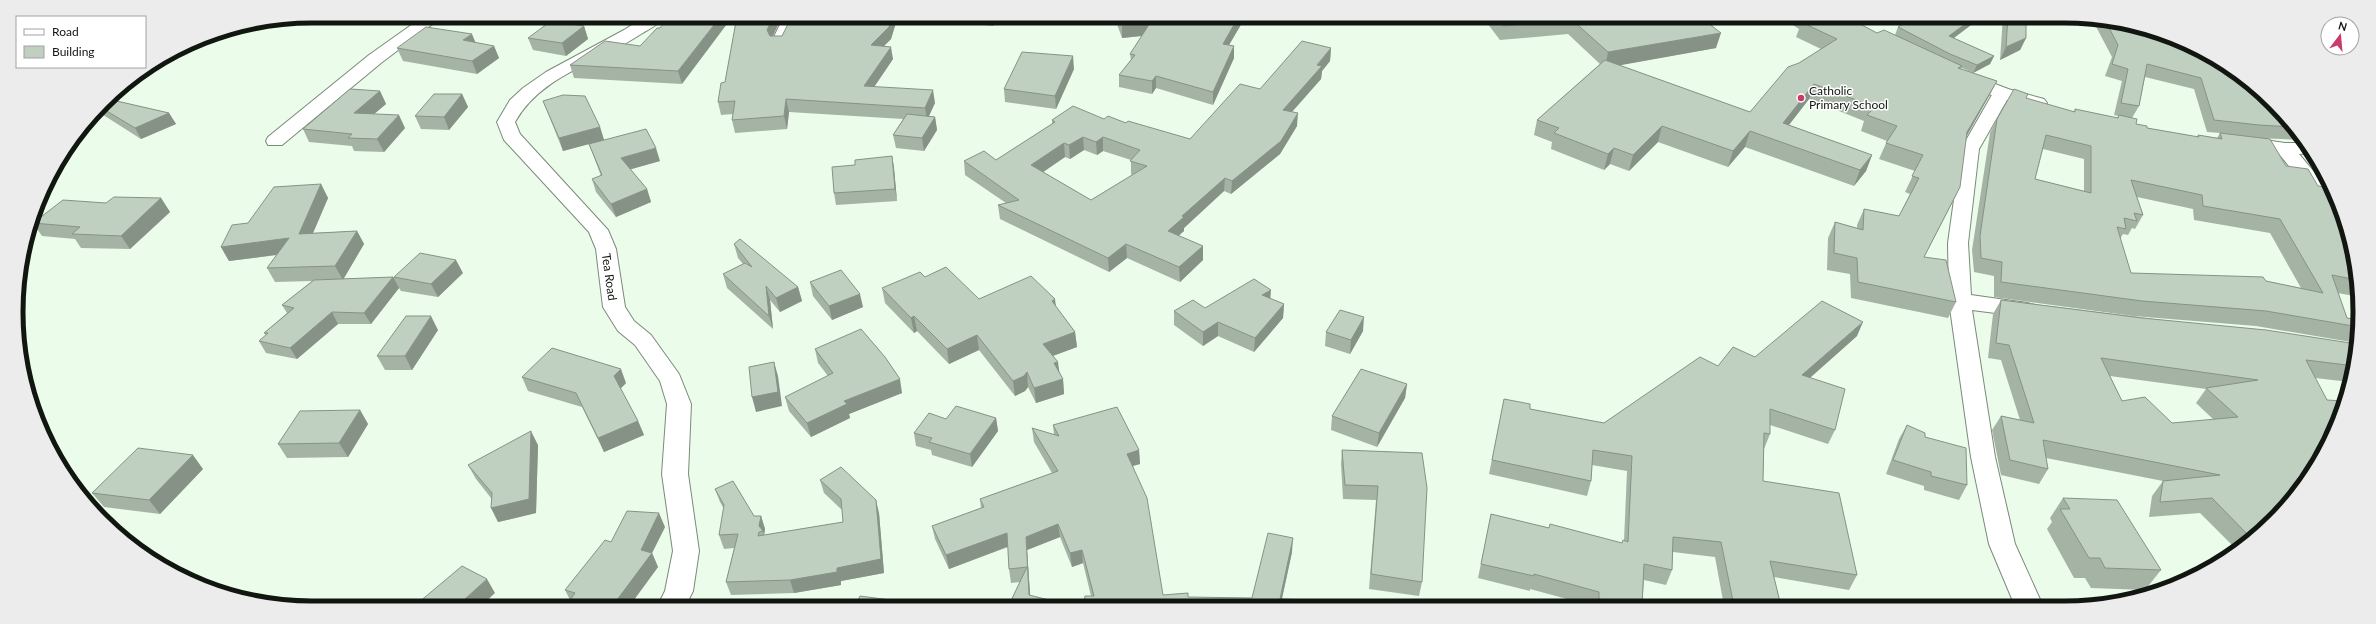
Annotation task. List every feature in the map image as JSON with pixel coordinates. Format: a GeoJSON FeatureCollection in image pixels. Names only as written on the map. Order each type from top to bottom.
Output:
{"type":"FeatureCollection","features":[{"type":"Feature","properties":{"kind":"main road"},"geometry":{"type":"LineString","coordinates":[[275,141],[375,59],[425,23]]}},
{"type":"Feature","properties":{"kind":"main road","name":"Tea Road"},"geometry":{"type":"LineString","coordinates":[[645,23],[535,88],[516,104],[506,122],[511,136],[598,230],[606,249],[614,307],[626,326],[644,340],[671,380],[679,404],[675,474],[686,551],[679,591],[674,601]]}},
{"type":"Feature","properties":{"kind":"main road"},"geometry":{"type":"LineString","coordinates":[[779,43],[789,23]]}},
{"type":"Feature","properties":{"kind":"main road"},"geometry":{"type":"LineString","coordinates":[[1952,72],[2002,92],[2057,108]]}},
{"type":"Feature","properties":{"kind":"main road"},"geometry":{"type":"LineString","coordinates":[[2002,92],[1970,148],[1958,243],[1960,301],[1983,457],[2002,544],[2027,601]]}},
{"type":"Feature","properties":{"kind":"main road"},"geometry":{"type":"LineString","coordinates":[[2226,141],[2285,148],[2302,148]]}},
{"type":"Feature","properties":{"kind":"main road"},"geometry":{"type":"LineString","coordinates":[[2285,148],[2333,205]]}},
{"type":"Feature","properties":{"kind":"main road"},"geometry":{"type":"LineString","coordinates":[[1960,301],[2047,313]]}},
{"type":"Feature","properties":{"kind":"building"},"geometry":{"type":"Polygon","coordinates":[[[548,23],[564,23],[584,26],[562,43],[528,38],[548,23]]]}},
{"type":"Feature","properties":{"kind":"building"},"geometry":{"type":"Polygon","coordinates":[[[664,23],[716,23],[678,71],[570,65],[605,41],[640,46],[657,28],[660,28],[664,23]]]}},
{"type":"Feature","properties":{"kind":"building"},"geometry":{"type":"Polygon","coordinates":[[[736,23],[770,23],[767,30],[770,36],[782,36],[788,23],[890,23],[889,27],[871,45],[891,47],[864,86],[933,90],[925,108],[786,99],[784,116],[732,120],[735,101],[718,102],[721,83],[725,82],[736,23]]]}},
{"type":"Feature","properties":{"kind":"building"},"geometry":{"type":"Polygon","coordinates":[[[1121,23],[1150,23],[1122,26],[1121,23]]]}},
{"type":"Feature","properties":{"kind":"building"},"geometry":{"type":"Polygon","coordinates":[[[1150,23],[1235,23],[1223,44],[1234,46],[1213,92],[1156,76],[1152,81],[1119,75],[1135,55],[1130,54],[1150,23]]]}},
{"type":"Feature","properties":{"kind":"building"},"geometry":{"type":"Polygon","coordinates":[[[1501,23],[1532,23],[1503,26],[1501,23]]]}},
{"type":"Feature","properties":{"kind":"building"},"geometry":{"type":"Polygon","coordinates":[[[1575,23],[1708,23],[1721,33],[1608,52],[1575,23]]]}},
{"type":"Feature","properties":{"kind":"building"},"geometry":{"type":"Polygon","coordinates":[[[1803,23],[1858,23],[1877,33],[1884,30],[1962,66],[1958,68],[1997,81],[1967,132],[1960,187],[1924,257],[1946,260],[1956,302],[1858,282],[1857,258],[1834,253],[1835,222],[1863,230],[1864,209],[1899,216],[1919,178],[1912,176],[1923,155],[1886,143],[1897,126],[1867,115],[1875,107],[1814,84],[1783,123],[1872,155],[1860,170],[1750,131],[1733,151],[1662,126],[1633,155],[1614,148],[1608,154],[1554,133],[1559,128],[1537,120],[1605,60],[1750,112],[1788,67],[1799,63],[1837,39],[1803,23]]]}},
{"type":"Feature","properties":{"kind":"building"},"geometry":{"type":"Polygon","coordinates":[[[1904,23],[1967,23],[1949,36],[1994,56],[1977,65],[1950,54],[1898,27],[1904,23]]]}},
{"type":"Feature","properties":{"kind":"building"},"geometry":{"type":"Polygon","coordinates":[[[2008,23],[2026,23],[2026,38],[2006,47],[2008,23]]]}},
{"type":"Feature","properties":{"kind":"building"},"geometry":{"type":"Polygon","coordinates":[[[2108,26],[2157,38],[2192,53],[2225,72],[2240,83],[2255,95],[2285,127],[2214,120],[2201,78],[2147,64],[2139,106],[2121,103],[2128,69],[2112,64],[2118,45],[2108,26]]]}},
{"type":"Feature","properties":{"kind":"building"},"geometry":{"type":"Polygon","coordinates":[[[426,27],[472,34],[463,40],[494,46],[472,61],[397,48],[426,27]]]}},
{"type":"Feature","properties":{"kind":"building"},"geometry":{"type":"Polygon","coordinates":[[[1302,41],[1331,48],[1317,65],[1322,66],[1283,110],[1298,113],[1281,141],[1232,181],[1225,178],[1182,216],[1184,217],[1168,231],[1203,246],[1179,267],[1126,244],[1108,258],[998,205],[1019,200],[964,161],[984,151],[996,160],[1055,122],[1052,120],[1073,106],[1104,119],[1108,116],[1126,123],[1128,121],[1190,139],[1240,84],[1260,89],[1302,41]],[[1083,137],[1069,145],[1064,143],[1031,165],[1091,200],[1147,166],[1130,161],[1140,150],[1103,137],[1096,142],[1083,137]]]}},
{"type":"Feature","properties":{"kind":"building"},"geometry":{"type":"Polygon","coordinates":[[[1022,52],[1073,56],[1055,96],[1004,89],[1022,52]]]}},
{"type":"Feature","properties":{"kind":"building"},"geometry":{"type":"Polygon","coordinates":[[[350,89],[380,91],[354,113],[399,115],[377,139],[348,138],[352,134],[303,129],[350,89]]]}},
{"type":"Feature","properties":{"kind":"building"},"geometry":{"type":"Polygon","coordinates":[[[2014,89],[2028,94],[2026,98],[2075,112],[2075,109],[2118,118],[2119,115],[2137,119],[2136,124],[2147,126],[2147,128],[2199,137],[2198,135],[2222,139],[2220,133],[2270,139],[2286,166],[2308,169],[2318,186],[2324,187],[2331,201],[2343,237],[2351,279],[2332,275],[2347,318],[2353,319],[2352,326],[2266,311],[2142,301],[2001,282],[2002,262],[1981,258],[1980,236],[1997,119],[2014,89]],[[2046,135],[2035,179],[2091,193],[2091,146],[2046,135]],[[2131,180],[2143,215],[2134,213],[2137,221],[2124,218],[2126,229],[2117,227],[2131,273],[2263,277],[2266,281],[2323,293],[2280,219],[2203,206],[2202,195],[2131,180]]]}},
{"type":"Feature","properties":{"kind":"building"},"geometry":{"type":"Polygon","coordinates":[[[434,94],[462,94],[444,117],[415,116],[434,94]]]}},
{"type":"Feature","properties":{"kind":"building"},"geometry":{"type":"Polygon","coordinates":[[[563,95],[585,96],[600,127],[559,138],[543,101],[563,95]]]}},
{"type":"Feature","properties":{"kind":"building"},"geometry":{"type":"Polygon","coordinates":[[[115,101],[169,113],[135,128],[106,110],[115,101]]]}},
{"type":"Feature","properties":{"kind":"building"},"geometry":{"type":"Polygon","coordinates":[[[907,114],[935,117],[922,138],[893,135],[907,114]]]}},
{"type":"Feature","properties":{"kind":"building"},"geometry":{"type":"Polygon","coordinates":[[[646,129],[656,148],[621,158],[647,189],[611,204],[592,179],[602,175],[589,144],[646,129]]]}},
{"type":"Feature","properties":{"kind":"building"},"geometry":{"type":"Polygon","coordinates":[[[892,156],[895,189],[834,193],[832,167],[855,165],[855,160],[892,156]]]}},
{"type":"Feature","properties":{"kind":"building"},"geometry":{"type":"Polygon","coordinates":[[[321,184],[299,234],[357,231],[335,266],[267,268],[289,238],[221,247],[232,225],[248,223],[274,187],[321,184]]]}},
{"type":"Feature","properties":{"kind":"building"},"geometry":{"type":"Polygon","coordinates":[[[114,197],[161,198],[121,236],[72,234],[80,227],[37,223],[38,219],[63,200],[106,203],[114,197]]]}},
{"type":"Feature","properties":{"kind":"building"},"geometry":{"type":"Polygon","coordinates":[[[740,239],[798,287],[776,298],[766,286],[769,316],[723,274],[745,263],[752,267],[734,244],[740,239]]]}},
{"type":"Feature","properties":{"kind":"building"},"geometry":{"type":"Polygon","coordinates":[[[420,253],[456,260],[431,284],[394,277],[420,253]]]}},
{"type":"Feature","properties":{"kind":"building"},"geometry":{"type":"Polygon","coordinates":[[[946,267],[979,299],[1031,276],[1055,299],[1052,301],[1075,332],[1043,344],[1058,362],[1054,363],[1063,379],[1034,388],[1027,372],[1024,376],[1013,381],[977,335],[947,349],[914,316],[911,318],[882,288],[920,272],[925,277],[946,267]]]}},
{"type":"Feature","properties":{"kind":"building"},"geometry":{"type":"Polygon","coordinates":[[[841,270],[860,294],[829,306],[810,282],[841,270]]]}},
{"type":"Feature","properties":{"kind":"building"},"geometry":{"type":"Polygon","coordinates":[[[393,277],[364,313],[332,312],[290,348],[259,341],[268,333],[264,333],[294,308],[282,305],[314,280],[393,277]]]}},
{"type":"Feature","properties":{"kind":"building"},"geometry":{"type":"Polygon","coordinates":[[[1254,279],[1271,290],[1262,295],[1284,304],[1255,338],[1218,322],[1203,332],[1174,311],[1193,300],[1205,308],[1254,279]]]}},
{"type":"Feature","properties":{"kind":"building"},"geometry":{"type":"Polygon","coordinates":[[[2001,300],[2142,318],[2266,330],[2351,343],[2348,365],[2306,360],[2327,400],[2339,401],[2338,405],[2323,440],[2304,473],[2281,503],[2248,535],[2212,498],[2160,502],[2163,481],[2220,475],[2043,440],[2048,469],[2010,460],[2001,416],[2034,423],[2009,345],[1996,343],[2001,300]],[[2101,358],[2122,401],[2145,397],[2172,423],[2238,417],[2206,388],[2258,380],[2101,358]]]}},
{"type":"Feature","properties":{"kind":"building"},"geometry":{"type":"Polygon","coordinates":[[[1822,301],[1863,322],[1802,375],[1845,389],[1835,430],[1770,409],[1770,434],[1764,433],[1763,481],[1839,493],[1857,575],[1770,561],[1780,601],[1733,601],[1721,542],[1673,537],[1672,570],[1644,564],[1642,601],[1608,601],[1599,599],[1599,592],[1534,574],[1534,576],[1481,564],[1491,514],[1549,528],[1550,524],[1622,543],[1623,540],[1628,542],[1632,456],[1593,450],[1591,481],[1492,460],[1504,399],[1530,404],[1530,409],[1604,423],[1700,357],[1718,366],[1733,347],[1755,357],[1822,301]]]}},
{"type":"Feature","properties":{"kind":"building"},"geometry":{"type":"Polygon","coordinates":[[[1340,310],[1364,317],[1351,340],[1326,332],[1340,310]]]}},
{"type":"Feature","properties":{"kind":"building"},"geometry":{"type":"Polygon","coordinates":[[[406,316],[431,316],[405,356],[377,356],[406,316]]]}},
{"type":"Feature","properties":{"kind":"building"},"geometry":{"type":"Polygon","coordinates":[[[861,329],[885,357],[900,379],[844,401],[847,404],[807,423],[785,397],[833,373],[815,349],[861,329]]]}},
{"type":"Feature","properties":{"kind":"building"},"geometry":{"type":"Polygon","coordinates":[[[552,348],[621,369],[614,376],[638,421],[598,438],[576,393],[522,377],[552,348]]]}},
{"type":"Feature","properties":{"kind":"building"},"geometry":{"type":"Polygon","coordinates":[[[774,362],[778,392],[752,397],[749,367],[774,362]]]}},
{"type":"Feature","properties":{"kind":"building"},"geometry":{"type":"Polygon","coordinates":[[[1361,369],[1407,384],[1379,433],[1332,416],[1361,369]]]}},
{"type":"Feature","properties":{"kind":"building"},"geometry":{"type":"Polygon","coordinates":[[[956,406],[996,418],[970,454],[929,442],[932,438],[914,433],[929,413],[946,419],[956,406]]]}},
{"type":"Feature","properties":{"kind":"building"},"geometry":{"type":"Polygon","coordinates":[[[1117,407],[1139,450],[1127,454],[1147,498],[1163,595],[1188,593],[1188,597],[1252,598],[1268,533],[1293,538],[1280,599],[1311,601],[1084,601],[1085,596],[1094,596],[1082,550],[1070,553],[1058,524],[1026,537],[1029,595],[1053,601],[1011,601],[1027,567],[1009,569],[1007,533],[946,555],[932,526],[984,507],[980,499],[1058,471],[1032,428],[1059,436],[1053,425],[1117,407]]]}},
{"type":"Feature","properties":{"kind":"building"},"geometry":{"type":"Polygon","coordinates":[[[360,410],[339,443],[278,444],[300,411],[360,410]]]}},
{"type":"Feature","properties":{"kind":"building"},"geometry":{"type":"Polygon","coordinates":[[[1907,425],[1925,433],[1925,437],[1966,448],[1967,485],[1931,476],[1931,472],[1893,460],[1907,425]]]}},
{"type":"Feature","properties":{"kind":"building"},"geometry":{"type":"Polygon","coordinates":[[[531,431],[529,499],[491,508],[492,493],[468,465],[531,431]]]}},
{"type":"Feature","properties":{"kind":"building"},"geometry":{"type":"Polygon","coordinates":[[[138,448],[193,455],[149,500],[92,493],[138,448]]]}},
{"type":"Feature","properties":{"kind":"building"},"geometry":{"type":"Polygon","coordinates":[[[1342,450],[1422,453],[1427,488],[1422,582],[1371,574],[1378,486],[1345,485],[1342,450]]]}},
{"type":"Feature","properties":{"kind":"building"},"geometry":{"type":"Polygon","coordinates":[[[841,467],[876,500],[881,559],[837,568],[837,572],[790,580],[726,582],[738,534],[719,535],[724,505],[715,489],[733,481],[754,516],[761,516],[759,526],[763,531],[759,532],[758,536],[843,522],[841,499],[820,480],[841,467]]]}},
{"type":"Feature","properties":{"kind":"building"},"geometry":{"type":"Polygon","coordinates":[[[2063,498],[2117,500],[2161,570],[2105,568],[2100,558],[2089,558],[2060,509],[2070,509],[2063,498]]]}},
{"type":"Feature","properties":{"kind":"building"},"geometry":{"type":"Polygon","coordinates":[[[627,511],[659,513],[641,550],[652,553],[616,601],[569,601],[575,593],[565,590],[605,540],[611,542],[627,511]]]}},
{"type":"Feature","properties":{"kind":"building"},"geometry":{"type":"Polygon","coordinates":[[[462,566],[487,579],[463,601],[420,601],[462,566]]]}},
{"type":"Feature","properties":{"kind":"building"},"geometry":{"type":"Polygon","coordinates":[[[860,596],[898,601],[858,601],[860,596]]]}},
{"type":"Feature","properties":{"kind":"place","name":"Catholic Primary School"},"geometry":{"type":"Point","coordinates":[1801,98]}}]}
